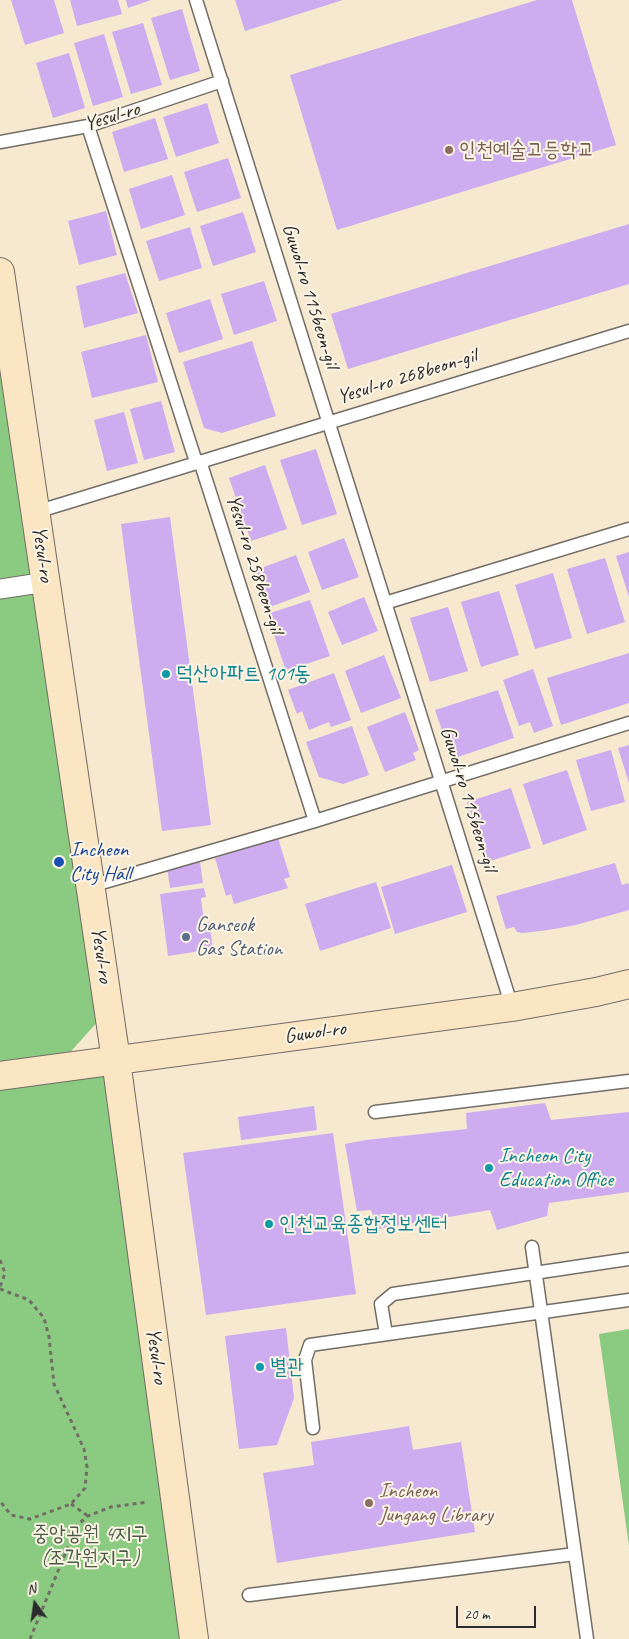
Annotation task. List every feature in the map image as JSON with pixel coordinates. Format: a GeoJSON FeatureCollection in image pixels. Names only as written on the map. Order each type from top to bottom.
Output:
{"type":"FeatureCollection","features":[{"type":"Feature","properties":{"kind":"main road","name":"Yesul-ro"},"geometry":{"type":"LineString","coordinates":[[0,272],[7,365],[36,512],[91,886],[194,1639]]}},
{"type":"Feature","properties":{"kind":"main road","name":"Guwol-ro"},"geometry":{"type":"LineString","coordinates":[[0,1076],[512,1007],[629,984]]}},
{"type":"Feature","properties":{"kind":"street"},"geometry":{"type":"LineString","coordinates":[[0,589],[46,582]]}},
{"type":"Feature","properties":{"kind":"lane","name":"Guwol-ro 115beon-gil"},"geometry":{"type":"LineString","coordinates":[[196,0],[512,1007]]}},
{"type":"Feature","properties":{"kind":"lane","name":"Yesul-ro"},"geometry":{"type":"LineString","coordinates":[[0,142],[88,126],[222,81]]}},
{"type":"Feature","properties":{"kind":"lane"},"geometry":{"type":"LineString","coordinates":[[88,126],[198,462]]}},
{"type":"Feature","properties":{"kind":"lane","name":"Yesul-ro 268beon-gil"},"geometry":{"type":"LineString","coordinates":[[36,512],[629,331]]}},
{"type":"Feature","properties":{"kind":"lane","name":"Yesul-ro 258beon-gil"},"geometry":{"type":"LineString","coordinates":[[198,462],[315,821]]}},
{"type":"Feature","properties":{"kind":"lane"},"geometry":{"type":"LineString","coordinates":[[385,603],[629,529]]}},
{"type":"Feature","properties":{"kind":"lane"},"geometry":{"type":"LineString","coordinates":[[91,886],[315,821],[629,723]]}},
{"type":"Feature","properties":{"kind":"lane"},"geometry":{"type":"LineString","coordinates":[[375,1112],[629,1081]]}},
{"type":"Feature","properties":{"kind":"lane"},"geometry":{"type":"LineString","coordinates":[[532,1247],[587,1639]]}},
{"type":"Feature","properties":{"kind":"lane"},"geometry":{"type":"LineString","coordinates":[[386,1334],[381,1304],[392,1294],[629,1259]]}},
{"type":"Feature","properties":{"kind":"lane"},"geometry":{"type":"LineString","coordinates":[[313,1428],[305,1360],[310,1345],[629,1300]]}},
{"type":"Feature","properties":{"kind":"lane"},"geometry":{"type":"LineString","coordinates":[[249,1595],[575,1554]]}},
{"type":"Feature","properties":{"kind":"path"},"geometry":{"type":"LineString","coordinates":[[0,1260],[5,1273],[0,1288],[29,1300],[44,1318],[49,1337],[54,1384],[84,1449],[87,1467],[85,1488],[71,1504],[30,1519],[11,1515],[0,1500]]}},
{"type":"Feature","properties":{"kind":"path"},"geometry":{"type":"LineString","coordinates":[[30,1639],[77,1525],[88,1516],[111,1507],[175,1498]]}},
{"type":"Feature","properties":{"kind":"path"},"geometry":{"type":"LineString","coordinates":[[71,1504],[88,1516]]}},
{"type":"Feature","properties":{"kind":"green space","name":"중앙공원 4지구 (조각원지구)"},"geometry":{"type":"Polygon","coordinates":[[[0,295],[109,1009],[56,1068],[116,1060],[194,1639],[0,1639],[0,295]]]}},
{"type":"Feature","properties":{"kind":"green space"},"geometry":{"type":"Polygon","coordinates":[[[629,1329],[629,1546],[599,1334],[629,1329]]]}},
{"type":"Feature","properties":{"kind":"building"},"geometry":{"type":"Polygon","coordinates":[[[11,0],[54,0],[64,33],[25,45],[11,0]]]}},
{"type":"Feature","properties":{"kind":"building"},"geometry":{"type":"Polygon","coordinates":[[[70,0],[118,0],[122,14],[77,26],[70,0]]]}},
{"type":"Feature","properties":{"kind":"building"},"geometry":{"type":"Polygon","coordinates":[[[126,0],[151,0],[128,8],[126,0]]]}},
{"type":"Feature","properties":{"kind":"building"},"geometry":{"type":"Polygon","coordinates":[[[235,0],[343,0],[245,31],[235,0]]]}},
{"type":"Feature","properties":{"kind":"building"},"geometry":{"type":"Polygon","coordinates":[[[537,0],[572,0],[616,145],[337,230],[290,75],[537,0]]]}},
{"type":"Feature","properties":{"kind":"building"},"geometry":{"type":"Polygon","coordinates":[[[182,9],[200,71],[170,80],[151,18],[182,9]]]}},
{"type":"Feature","properties":{"kind":"building"},"geometry":{"type":"Polygon","coordinates":[[[143,23],[162,85],[131,94],[112,32],[143,23]]]}},
{"type":"Feature","properties":{"kind":"building"},"geometry":{"type":"Polygon","coordinates":[[[104,34],[123,97],[93,106],[74,43],[104,34]]]}},
{"type":"Feature","properties":{"kind":"building"},"geometry":{"type":"Polygon","coordinates":[[[69,53],[85,108],[53,118],[36,63],[69,53]]]}},
{"type":"Feature","properties":{"kind":"building"},"geometry":{"type":"Polygon","coordinates":[[[207,103],[219,143],[176,157],[163,117],[207,103]]]}},
{"type":"Feature","properties":{"kind":"building"},"geometry":{"type":"Polygon","coordinates":[[[155,118],[168,159],[124,172],[112,132],[155,118]]]}},
{"type":"Feature","properties":{"kind":"building"},"geometry":{"type":"Polygon","coordinates":[[[228,158],[241,198],[197,212],[184,172],[228,158]]]}},
{"type":"Feature","properties":{"kind":"building"},"geometry":{"type":"Polygon","coordinates":[[[172,175],[185,215],[141,229],[129,189],[172,175]]]}},
{"type":"Feature","properties":{"kind":"building"},"geometry":{"type":"Polygon","coordinates":[[[106,211],[117,255],[79,265],[68,221],[106,211]]]}},
{"type":"Feature","properties":{"kind":"building"},"geometry":{"type":"Polygon","coordinates":[[[243,212],[256,252],[213,266],[200,226],[243,212]]]}},
{"type":"Feature","properties":{"kind":"building"},"geometry":{"type":"Polygon","coordinates":[[[629,224],[629,284],[348,369],[331,314],[629,224]]]}},
{"type":"Feature","properties":{"kind":"building"},"geometry":{"type":"Polygon","coordinates":[[[190,227],[202,268],[159,281],[146,241],[190,227]]]}},
{"type":"Feature","properties":{"kind":"building"},"geometry":{"type":"Polygon","coordinates":[[[125,273],[138,313],[84,328],[76,286],[125,273]]]}},
{"type":"Feature","properties":{"kind":"building"},"geometry":{"type":"Polygon","coordinates":[[[264,281],[277,321],[234,335],[221,294],[264,281]]]}},
{"type":"Feature","properties":{"kind":"building"},"geometry":{"type":"Polygon","coordinates":[[[210,299],[223,339],[179,353],[166,313],[210,299]]]}},
{"type":"Feature","properties":{"kind":"building"},"geometry":{"type":"Polygon","coordinates":[[[146,335],[158,382],[92,398],[81,352],[146,335]]]}},
{"type":"Feature","properties":{"kind":"building"},"geometry":{"type":"Polygon","coordinates":[[[252,341],[276,416],[222,433],[204,428],[183,362],[252,341]]]}},
{"type":"Feature","properties":{"kind":"building"},"geometry":{"type":"Polygon","coordinates":[[[161,401],[175,452],[144,460],[130,409],[161,401]]]}},
{"type":"Feature","properties":{"kind":"building"},"geometry":{"type":"Polygon","coordinates":[[[124,412],[138,463],[107,471],[94,420],[124,412]]]}},
{"type":"Feature","properties":{"kind":"building"},"geometry":{"type":"Polygon","coordinates":[[[316,449],[337,514],[302,525],[280,460],[316,449]]]}},
{"type":"Feature","properties":{"kind":"building"},"geometry":{"type":"Polygon","coordinates":[[[265,465],[287,529],[251,541],[229,478],[265,465]]]}},
{"type":"Feature","properties":{"kind":"building","name":"덕산아파트 101동"},"geometry":{"type":"Polygon","coordinates":[[[170,517],[211,825],[162,831],[121,524],[170,517]]]}},
{"type":"Feature","properties":{"kind":"building"},"geometry":{"type":"Polygon","coordinates":[[[344,538],[359,577],[322,590],[308,552],[344,538]]]}},
{"type":"Feature","properties":{"kind":"building"},"geometry":{"type":"Polygon","coordinates":[[[629,552],[629,597],[616,556],[629,552]]]}},
{"type":"Feature","properties":{"kind":"building"},"geometry":{"type":"Polygon","coordinates":[[[296,555],[310,592],[270,607],[256,570],[296,555]]]}},
{"type":"Feature","properties":{"kind":"building"},"geometry":{"type":"Polygon","coordinates":[[[605,558],[625,622],[587,634],[567,569],[605,558]]]}},
{"type":"Feature","properties":{"kind":"building"},"geometry":{"type":"Polygon","coordinates":[[[553,573],[572,638],[535,649],[515,585],[553,573]]]}},
{"type":"Feature","properties":{"kind":"building"},"geometry":{"type":"Polygon","coordinates":[[[499,591],[519,655],[481,667],[461,602],[499,591]]]}},
{"type":"Feature","properties":{"kind":"building"},"geometry":{"type":"Polygon","coordinates":[[[364,597],[378,631],[342,645],[328,612],[364,597]]]}},
{"type":"Feature","properties":{"kind":"building"},"geometry":{"type":"Polygon","coordinates":[[[310,600],[330,656],[286,671],[267,614],[310,600]]]}},
{"type":"Feature","properties":{"kind":"building"},"geometry":{"type":"Polygon","coordinates":[[[448,607],[468,671],[430,682],[410,618],[448,607]]]}},
{"type":"Feature","properties":{"kind":"building"},"geometry":{"type":"Polygon","coordinates":[[[629,653],[629,703],[561,725],[547,678],[629,653]]]}},
{"type":"Feature","properties":{"kind":"building"},"geometry":{"type":"Polygon","coordinates":[[[384,655],[401,698],[361,713],[345,671],[384,655]]]}},
{"type":"Feature","properties":{"kind":"building"},"geometry":{"type":"Polygon","coordinates":[[[533,669],[553,726],[534,733],[530,722],[519,726],[503,680],[533,669]]]}},
{"type":"Feature","properties":{"kind":"building"},"geometry":{"type":"Polygon","coordinates":[[[334,673],[351,720],[331,727],[329,722],[309,730],[302,711],[297,714],[288,690],[334,673]]]}},
{"type":"Feature","properties":{"kind":"building"},"geometry":{"type":"Polygon","coordinates":[[[498,690],[514,738],[452,759],[435,710],[498,690]]]}},
{"type":"Feature","properties":{"kind":"building"},"geometry":{"type":"Polygon","coordinates":[[[405,712],[419,750],[413,753],[416,760],[385,772],[367,727],[405,712]]]}},
{"type":"Feature","properties":{"kind":"building"},"geometry":{"type":"Polygon","coordinates":[[[352,726],[369,775],[343,784],[319,777],[306,742],[352,726]]]}},
{"type":"Feature","properties":{"kind":"building"},"geometry":{"type":"Polygon","coordinates":[[[629,745],[629,783],[618,748],[629,745]]]}},
{"type":"Feature","properties":{"kind":"building"},"geometry":{"type":"Polygon","coordinates":[[[611,750],[625,802],[591,811],[576,760],[611,750]]]}},
{"type":"Feature","properties":{"kind":"building"},"geometry":{"type":"Polygon","coordinates":[[[567,770],[587,830],[543,845],[523,784],[567,770]]]}},
{"type":"Feature","properties":{"kind":"building"},"geometry":{"type":"Polygon","coordinates":[[[511,788],[531,848],[487,862],[467,802],[511,788]]]}},
{"type":"Feature","properties":{"kind":"building"},"geometry":{"type":"Polygon","coordinates":[[[278,838],[290,877],[284,879],[288,888],[234,904],[231,894],[226,896],[215,858],[278,838]]]}},
{"type":"Feature","properties":{"kind":"building"},"geometry":{"type":"Polygon","coordinates":[[[200,862],[203,883],[170,888],[167,867],[200,862]]]}},
{"type":"Feature","properties":{"kind":"building"},"geometry":{"type":"Polygon","coordinates":[[[615,863],[622,885],[628,883],[629,886],[629,910],[576,925],[548,930],[523,933],[517,932],[514,927],[506,929],[496,896],[615,863]]]}},
{"type":"Feature","properties":{"kind":"building"},"geometry":{"type":"Polygon","coordinates":[[[452,865],[467,912],[395,934],[381,887],[452,865]]]}},
{"type":"Feature","properties":{"kind":"building"},"geometry":{"type":"Polygon","coordinates":[[[376,882],[391,928],[320,951],[305,904],[376,882]]]}},
{"type":"Feature","properties":{"kind":"building"},"geometry":{"type":"Polygon","coordinates":[[[204,888],[206,897],[201,898],[204,922],[209,922],[213,949],[168,956],[160,894],[204,888]]]}},
{"type":"Feature","properties":{"kind":"building","name":"Incheon City Education Office"},"geometry":{"type":"Polygon","coordinates":[[[545,1103],[551,1120],[629,1112],[629,1192],[549,1203],[547,1216],[497,1230],[490,1210],[378,1229],[371,1210],[357,1211],[345,1144],[467,1129],[466,1113],[545,1103]]]}},
{"type":"Feature","properties":{"kind":"building"},"geometry":{"type":"Polygon","coordinates":[[[314,1106],[317,1130],[241,1140],[238,1117],[314,1106]]]}},
{"type":"Feature","properties":{"kind":"building","name":"인천교육종합정보센터"},"geometry":{"type":"Polygon","coordinates":[[[333,1133],[356,1294],[206,1315],[183,1153],[333,1133]]]}},
{"type":"Feature","properties":{"kind":"building","name":"별관"},"geometry":{"type":"Polygon","coordinates":[[[286,1328],[294,1398],[277,1445],[239,1449],[225,1336],[286,1328]]]}},
{"type":"Feature","properties":{"kind":"building","name":"Incheon Jungang Library"},"geometry":{"type":"Polygon","coordinates":[[[409,1426],[413,1450],[461,1442],[475,1532],[277,1563],[263,1473],[314,1465],[311,1442],[409,1426]]]}},
{"type":"Feature","properties":{"kind":"place","name":"인천예술고등학교"},"geometry":{"type":"Point","coordinates":[449,150]}},
{"type":"Feature","properties":{"kind":"place","name":"덕산아파트 101동"},"geometry":{"type":"Point","coordinates":[166,674]}},
{"type":"Feature","properties":{"kind":"place","name":"Incheon City Hall"},"geometry":{"type":"Point","coordinates":[59,862]}},
{"type":"Feature","properties":{"kind":"place","name":"Ganseok Gas Station"},"geometry":{"type":"Point","coordinates":[186,937]}},
{"type":"Feature","properties":{"kind":"place","name":"Incheon City Education Office"},"geometry":{"type":"Point","coordinates":[489,1168]}},
{"type":"Feature","properties":{"kind":"place","name":"인천교육종합정보센터"},"geometry":{"type":"Point","coordinates":[269,1224]}},
{"type":"Feature","properties":{"kind":"place","name":"별관"},"geometry":{"type":"Point","coordinates":[260,1367]}},
{"type":"Feature","properties":{"kind":"place","name":"Incheon Jungang Library"},"geometry":{"type":"Point","coordinates":[369,1503]}}]}
